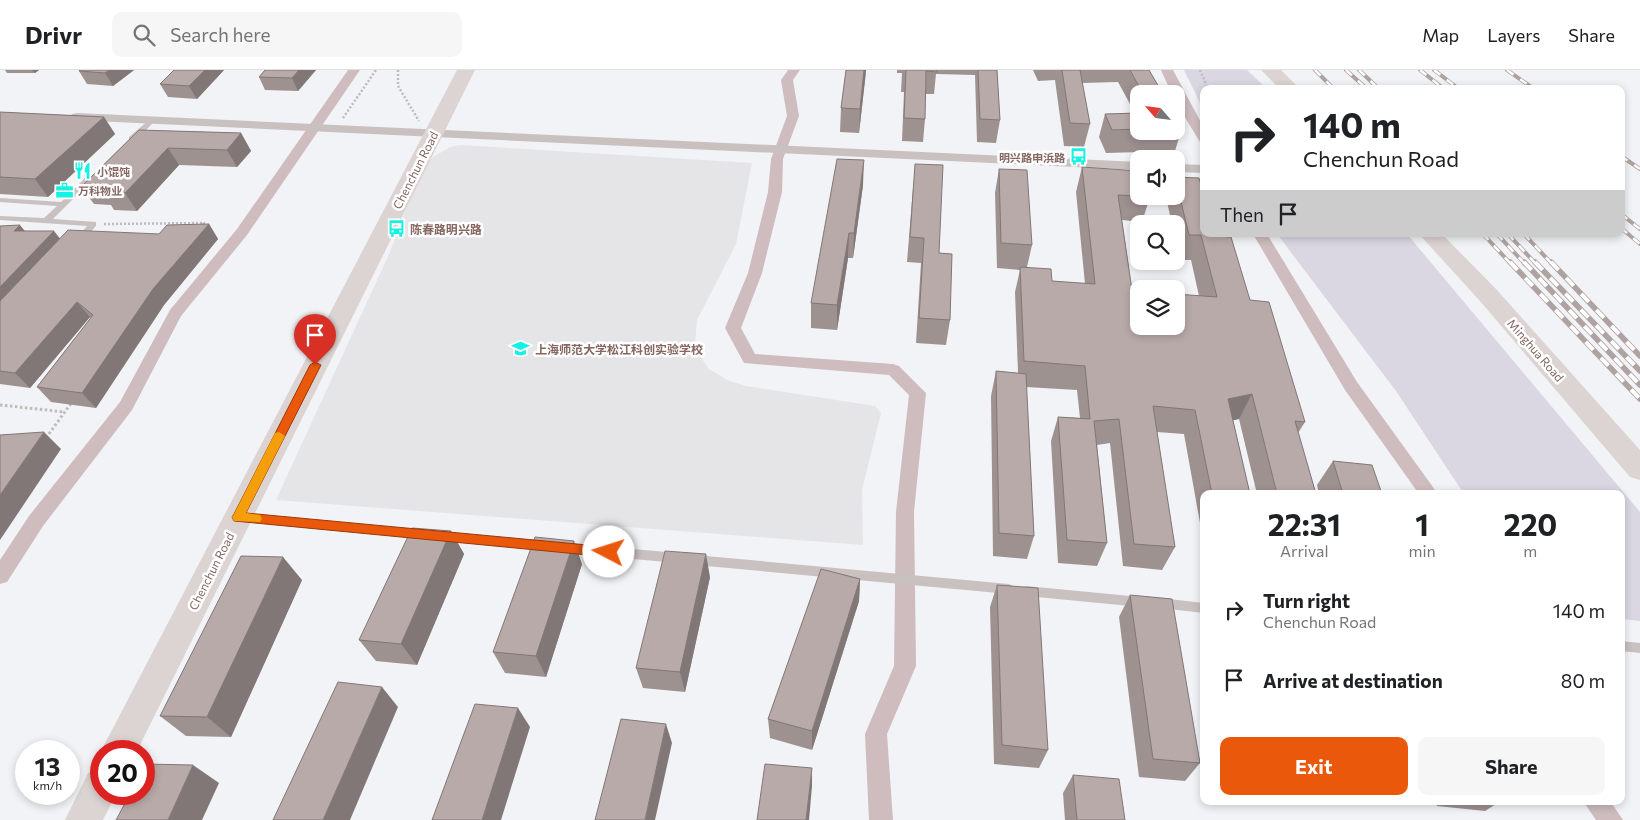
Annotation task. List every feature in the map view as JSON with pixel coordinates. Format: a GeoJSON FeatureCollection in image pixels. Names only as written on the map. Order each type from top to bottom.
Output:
{"type":"FeatureCollection","features":[{"type":"Feature","properties":{"kind":"street","name":"Chenchun Road"},"geometry":{"type":"LineString","coordinates":[[125,740],[238,517],[427,129],[466,70]]}},
{"type":"Feature","properties":{"kind":"street"},"geometry":{"type":"LineString","coordinates":[[1270,70],[1287,85]]}},
{"type":"Feature","properties":{"kind":"street"},"geometry":{"type":"LineString","coordinates":[[66,117],[300,127],[343,126],[427,129],[818,152],[1130,166]]}},
{"type":"Feature","properties":{"kind":"street"},"geometry":{"type":"LineString","coordinates":[[1185,168],[1199,169]]}},
{"type":"Feature","properties":{"kind":"street","name":"Minghua Road"},"geometry":{"type":"LineString","coordinates":[[1433,237],[1488,295],[1640,469]]}},
{"type":"Feature","properties":{"kind":"street"},"geometry":{"type":"LineString","coordinates":[[84,820],[92,805]]}},
{"type":"Feature","properties":{"kind":"lane"},"geometry":{"type":"LineString","coordinates":[[125,145],[151,121]]}},
{"type":"Feature","properties":{"kind":"lane"},"geometry":{"type":"LineString","coordinates":[[46,221],[97,172]]}},
{"type":"Feature","properties":{"kind":"lane"},"geometry":{"type":"LineString","coordinates":[[0,200],[64,204]]}},
{"type":"Feature","properties":{"kind":"lane"},"geometry":{"type":"LineString","coordinates":[[0,218],[93,224]]}},
{"type":"Feature","properties":{"kind":"lane"},"geometry":{"type":"LineString","coordinates":[[73,246],[93,224]]}},
{"type":"Feature","properties":{"kind":"lane"},"geometry":{"type":"LineString","coordinates":[[238,517],[1200,608]]}},
{"type":"Feature","properties":{"kind":"lane"},"geometry":{"type":"LineString","coordinates":[[1625,646],[1640,648]]}},
{"type":"Feature","properties":{"kind":"path"},"geometry":{"type":"LineString","coordinates":[[343,126],[376,70]]}},
{"type":"Feature","properties":{"kind":"path"},"geometry":{"type":"LineString","coordinates":[[398,70],[398,86],[427,129]]}},
{"type":"Feature","properties":{"kind":"path"},"geometry":{"type":"LineString","coordinates":[[1200,70],[1206,85]]}},
{"type":"Feature","properties":{"kind":"path"},"geometry":{"type":"LineString","coordinates":[[93,224],[204,223],[198,231]]}},
{"type":"Feature","properties":{"kind":"path"},"geometry":{"type":"LineString","coordinates":[[41,444],[76,396]]}},
{"type":"Feature","properties":{"kind":"path"},"geometry":{"type":"LineString","coordinates":[[0,405],[65,412]]}},
{"type":"Feature","properties":{"kind":"shaded area"},"geometry":{"type":"Polygon","coordinates":[[[1184,70],[1247,70],[1263,85],[1200,85],[1200,103],[1184,70]]]}},
{"type":"Feature","properties":{"kind":"shaded area","name":"上海师范大学松江科创实验学校"},"geometry":{"type":"Polygon","coordinates":[[[461,145],[752,163],[736,244],[697,320],[695,343],[700,356],[709,369],[727,380],[746,386],[875,406],[881,413],[862,490],[863,545],[276,500],[390,252],[416,183],[430,159],[450,147],[461,145]]]}},
{"type":"Feature","properties":{"kind":"shaded area"},"geometry":{"type":"Polygon","coordinates":[[[1279,237],[1410,237],[1622,490],[1461,490],[1396,391],[1279,237]]]}},
{"type":"Feature","properties":{"kind":"shaded area"},"geometry":{"type":"Polygon","coordinates":[[[1625,494],[1640,512],[1640,621],[1625,619],[1625,494]]]}},
{"type":"Feature","properties":{"kind":"building"},"geometry":{"type":"Polygon","coordinates":[[[80,70],[109,70],[105,73],[80,70]]]}},
{"type":"Feature","properties":{"kind":"building"},"geometry":{"type":"Polygon","coordinates":[[[174,70],[205,70],[189,86],[160,84],[174,70]]]}},
{"type":"Feature","properties":{"kind":"building"},"geometry":{"type":"Polygon","coordinates":[[[265,70],[299,70],[292,78],[259,77],[265,70]]]}},
{"type":"Feature","properties":{"kind":"building"},"geometry":{"type":"Polygon","coordinates":[[[846,70],[864,70],[860,109],[841,108],[846,70]]]}},
{"type":"Feature","properties":{"kind":"building"},"geometry":{"type":"Polygon","coordinates":[[[906,70],[937,70],[937,72],[926,71],[925,119],[904,118],[906,70]]]}},
{"type":"Feature","properties":{"kind":"building"},"geometry":{"type":"Polygon","coordinates":[[[978,70],[997,70],[1000,120],[980,119],[978,70]]]}},
{"type":"Feature","properties":{"kind":"building"},"geometry":{"type":"Polygon","coordinates":[[[1062,70],[1080,70],[1090,124],[1070,123],[1062,70]]]}},
{"type":"Feature","properties":{"kind":"building"},"geometry":{"type":"Polygon","coordinates":[[[1130,70],[1149,70],[1158,85],[1138,85],[1130,70]]]}},
{"type":"Feature","properties":{"kind":"building"},"geometry":{"type":"Polygon","coordinates":[[[0,112],[104,117],[35,179],[0,177],[0,112]]]}},
{"type":"Feature","properties":{"kind":"building"},"geometry":{"type":"Polygon","coordinates":[[[1130,113],[1130,129],[1112,130],[1105,114],[1130,113]]]}},
{"type":"Feature","properties":{"kind":"building"},"geometry":{"type":"Polygon","coordinates":[[[139,130],[241,133],[227,150],[168,148],[125,193],[102,192],[106,188],[81,187],[139,130]]]}},
{"type":"Feature","properties":{"kind":"building"},"geometry":{"type":"Polygon","coordinates":[[[837,159],[864,160],[854,233],[849,233],[837,305],[811,303],[837,159]]]}},
{"type":"Feature","properties":{"kind":"building"},"geometry":{"type":"Polygon","coordinates":[[[915,164],[943,165],[939,253],[952,254],[950,320],[919,318],[924,238],[910,237],[915,164]]]}},
{"type":"Feature","properties":{"kind":"building"},"geometry":{"type":"Polygon","coordinates":[[[1082,167],[1130,170],[1130,196],[1118,195],[1131,280],[1130,335],[1185,335],[1185,295],[1217,297],[1202,237],[1231,237],[1250,300],[1269,302],[1305,422],[1295,421],[1315,490],[1276,490],[1252,394],[1228,399],[1249,490],[1211,490],[1195,410],[1153,406],[1175,547],[1134,544],[1119,419],[1094,421],[1107,543],[1067,540],[1058,417],[1090,419],[1085,366],[1024,361],[1020,267],[1051,269],[1052,281],[1095,284],[1082,167]]]}},
{"type":"Feature","properties":{"kind":"building"},"geometry":{"type":"Polygon","coordinates":[[[999,169],[1027,170],[1032,245],[1001,243],[999,169]]]}},
{"type":"Feature","properties":{"kind":"building"},"geometry":{"type":"Polygon","coordinates":[[[1185,177],[1199,178],[1200,182],[1200,235],[1189,235],[1182,205],[1185,205],[1185,177]]]}},
{"type":"Feature","properties":{"kind":"building"},"geometry":{"type":"Polygon","coordinates":[[[209,224],[153,289],[82,393],[37,387],[93,315],[77,302],[15,373],[0,371],[0,301],[68,230],[159,234],[167,225],[209,224]]]}},
{"type":"Feature","properties":{"kind":"building"},"geometry":{"type":"Polygon","coordinates":[[[20,225],[14,231],[54,231],[0,287],[0,226],[20,225]]]}},
{"type":"Feature","properties":{"kind":"building"},"geometry":{"type":"Polygon","coordinates":[[[996,371],[1026,374],[1034,536],[999,533],[996,371]]]}},
{"type":"Feature","properties":{"kind":"building"},"geometry":{"type":"Polygon","coordinates":[[[44,432],[0,495],[0,435],[44,432]]]}},
{"type":"Feature","properties":{"kind":"building"},"geometry":{"type":"Polygon","coordinates":[[[1333,461],[1372,465],[1381,490],[1342,490],[1333,461]]]}},
{"type":"Feature","properties":{"kind":"building"},"geometry":{"type":"Polygon","coordinates":[[[412,528],[451,531],[401,644],[359,640],[412,528]]]}},
{"type":"Feature","properties":{"kind":"building"},"geometry":{"type":"Polygon","coordinates":[[[535,537],[574,541],[536,656],[493,652],[535,537]]]}},
{"type":"Feature","properties":{"kind":"building"},"geometry":{"type":"Polygon","coordinates":[[[665,551],[706,554],[680,672],[636,668],[665,551]]]}},
{"type":"Feature","properties":{"kind":"building"},"geometry":{"type":"Polygon","coordinates":[[[241,556],[283,557],[207,717],[160,716],[241,556]]]}},
{"type":"Feature","properties":{"kind":"building"},"geometry":{"type":"Polygon","coordinates":[[[821,569],[860,579],[812,731],[768,719],[821,569]]]}},
{"type":"Feature","properties":{"kind":"building"},"geometry":{"type":"Polygon","coordinates":[[[997,585],[1038,588],[1048,750],[1002,745],[997,585]]]}},
{"type":"Feature","properties":{"kind":"building"},"geometry":{"type":"Polygon","coordinates":[[[1130,595],[1172,599],[1200,763],[1153,759],[1130,595]]]}},
{"type":"Feature","properties":{"kind":"building"},"geometry":{"type":"Polygon","coordinates":[[[338,682],[382,687],[323,820],[273,820],[338,682]]]}},
{"type":"Feature","properties":{"kind":"building"},"geometry":{"type":"Polygon","coordinates":[[[475,704],[518,708],[482,820],[432,820],[475,704]]]}},
{"type":"Feature","properties":{"kind":"building"},"geometry":{"type":"Polygon","coordinates":[[[621,719],[666,724],[645,820],[595,820],[621,719]]]}},
{"type":"Feature","properties":{"kind":"building"},"geometry":{"type":"Polygon","coordinates":[[[155,764],[193,765],[168,820],[116,820],[124,805],[155,805],[155,764]]]}},
{"type":"Feature","properties":{"kind":"building"},"geometry":{"type":"Polygon","coordinates":[[[765,764],[812,768],[806,820],[757,820],[765,764]]]}},
{"type":"Feature","properties":{"kind":"building"},"geometry":{"type":"Polygon","coordinates":[[[1073,775],[1119,779],[1125,820],[1077,820],[1073,775]]]}},
{"type":"Feature","properties":{"kind":"waterway"},"geometry":{"type":"LineString","coordinates":[[0,576],[36,521],[126,406],[175,314],[242,232],[354,70]]}},
{"type":"Feature","properties":{"kind":"waterway"},"geometry":{"type":"LineString","coordinates":[[794,70],[787,80],[793,116],[777,159],[775,192],[755,273],[733,328],[750,359],[893,370],[918,393],[905,512],[905,666],[876,734],[881,820]]}},
{"type":"Feature","properties":{"kind":"waterway"},"geometry":{"type":"LineString","coordinates":[[1167,70],[1184,106],[1200,132]]}},
{"type":"Feature","properties":{"kind":"waterway"},"geometry":{"type":"LineString","coordinates":[[1262,237],[1351,386],[1426,490]]}},
{"type":"Feature","properties":{"kind":"waterway"},"geometry":{"type":"LineString","coordinates":[[1598,805],[1611,820]]}},
{"type":"Feature","properties":{"kind":"railway"},"geometry":{"type":"LineString","coordinates":[[1315,70],[1330,85]]}},
{"type":"Feature","properties":{"kind":"railway"},"geometry":{"type":"LineString","coordinates":[[1346,70],[1363,85]]}},
{"type":"Feature","properties":{"kind":"railway"},"geometry":{"type":"LineString","coordinates":[[1359,70],[1375,85]]}},
{"type":"Feature","properties":{"kind":"railway"},"geometry":{"type":"LineString","coordinates":[[1420,70],[1439,85]]}},
{"type":"Feature","properties":{"kind":"railway"},"geometry":{"type":"LineString","coordinates":[[1434,70],[1454,85]]}},
{"type":"Feature","properties":{"kind":"railway"},"geometry":{"type":"LineString","coordinates":[[1507,70],[1528,85]]}},
{"type":"Feature","properties":{"kind":"railway"},"geometry":{"type":"LineString","coordinates":[[1625,159],[1640,169]]}},
{"type":"Feature","properties":{"kind":"railway"},"geometry":{"type":"LineString","coordinates":[[1625,217],[1640,229]]}},
{"type":"Feature","properties":{"kind":"railway"},"geometry":{"type":"LineString","coordinates":[[1625,231],[1640,244]]}},
{"type":"Feature","properties":{"kind":"railway"},"geometry":{"type":"LineString","coordinates":[[1486,237],[1511,264]]}},
{"type":"Feature","properties":{"kind":"railway"},"geometry":{"type":"LineString","coordinates":[[1500,237],[1525,264]]}},
{"type":"Feature","properties":{"kind":"railway"},"geometry":{"type":"LineString","coordinates":[[1511,237],[1536,264]]}},
{"type":"Feature","properties":{"kind":"railway"},"geometry":{"type":"LineString","coordinates":[[1527,237],[1552,264]]}},
{"type":"Feature","properties":{"kind":"railway"},"geometry":{"type":"LineString","coordinates":[[1510,262],[1640,399]]}},
{"type":"Feature","properties":{"kind":"railway"},"geometry":{"type":"LineString","coordinates":[[1524,262],[1640,385]]}},
{"type":"Feature","properties":{"kind":"railway"},"geometry":{"type":"LineString","coordinates":[[1535,262],[1640,371]]}},
{"type":"Feature","properties":{"kind":"railway"},"geometry":{"type":"LineString","coordinates":[[1551,262],[1640,356]]}},
{"type":"Feature","properties":{"kind":"slow traffic"},"geometry":{"type":"LineString","coordinates":[[256,519],[238,517],[279,436]]}},
{"type":"Feature","properties":{"kind":"place","name":"明兴路申浜路"},"geometry":{"type":"Point","coordinates":[1079,157]}},
{"type":"Feature","properties":{"kind":"place","name":"小馄饨"},"geometry":{"type":"Point","coordinates":[83,171]}},
{"type":"Feature","properties":{"kind":"place","name":"万科物业"},"geometry":{"type":"Point","coordinates":[64,190]}},
{"type":"Feature","properties":{"kind":"place","name":"陈春路明兴路"},"geometry":{"type":"Point","coordinates":[396,229]}},
{"type":"Feature","properties":{"kind":"place","name":"上海师范大学松江科创实验学校"},"geometry":{"type":"Point","coordinates":[521,349]}},
{"type":"Feature","properties":{"kind":"route"},"geometry":{"type":"LineString","coordinates":[[315,365],[238,517],[609,552]]}}]}
